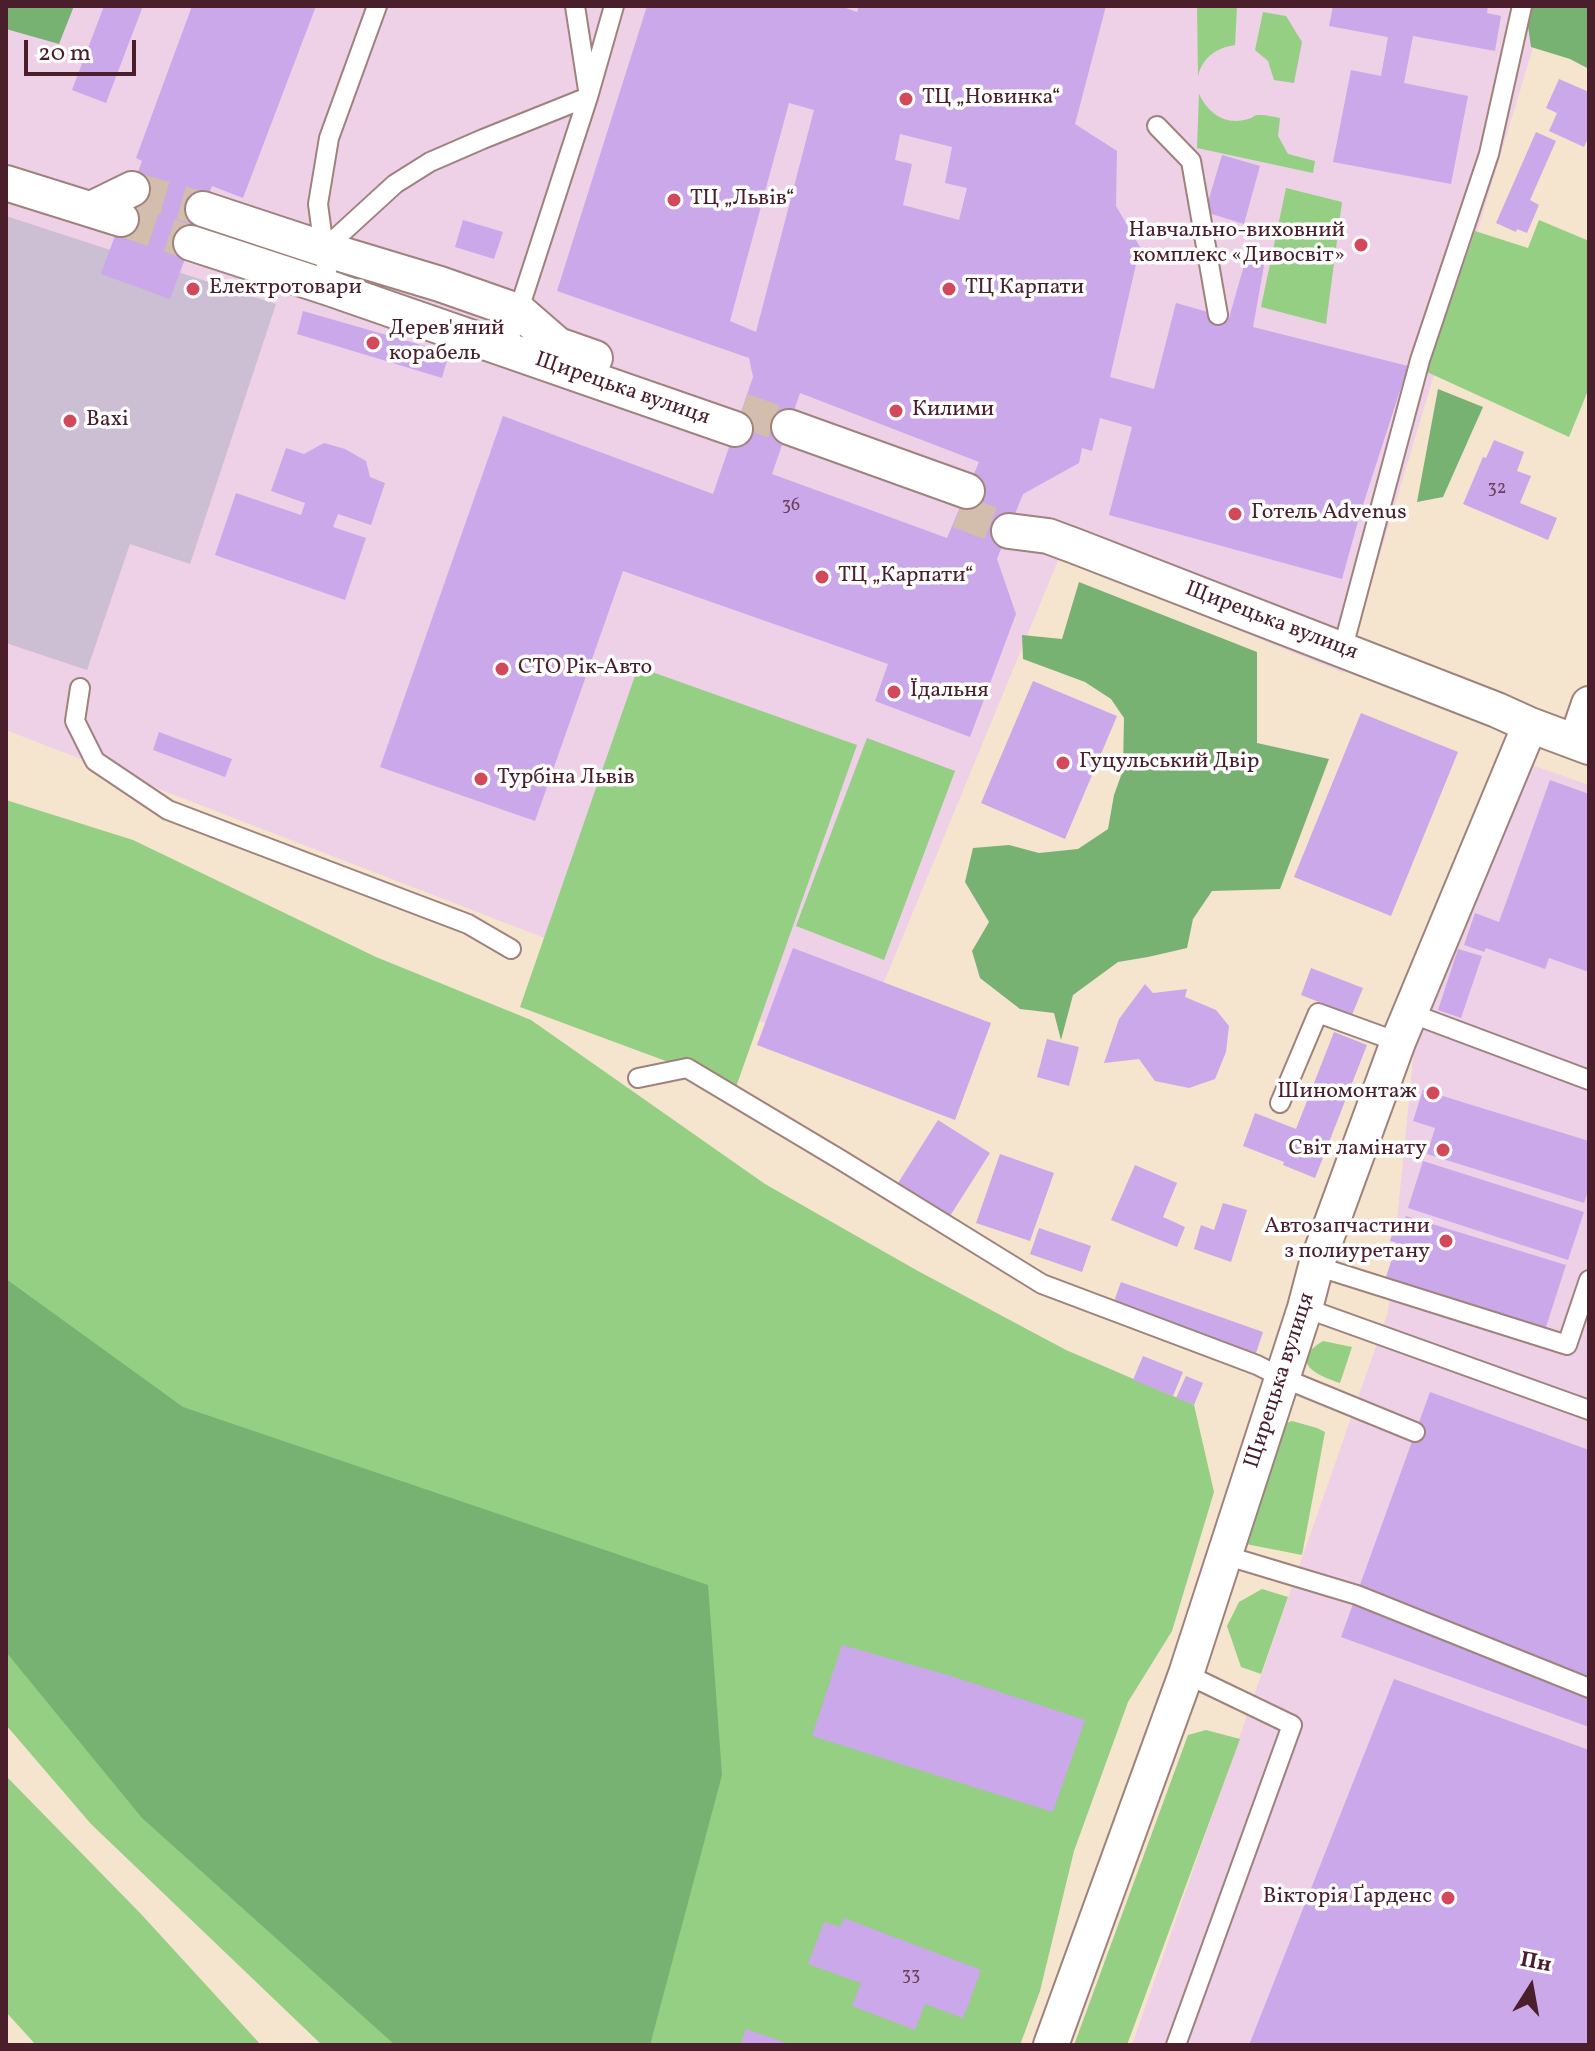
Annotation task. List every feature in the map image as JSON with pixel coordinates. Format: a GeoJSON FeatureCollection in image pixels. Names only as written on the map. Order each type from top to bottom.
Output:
{"type":"FeatureCollection","features":[{"type":"Feature","properties":{"kind":"street"},"geometry":{"type":"LineString","coordinates":[[6,183],[114,206]]}},
{"type":"Feature","properties":{"kind":"street"},"geometry":{"type":"LineString","coordinates":[[203,209],[520,312]]}},
{"type":"Feature","properties":{"kind":"street","name":"Щирецька вулиця"},"geometry":{"type":"LineString","coordinates":[[191,243],[506,349],[728,416],[558,345],[520,312]]}},
{"type":"Feature","properties":{"kind":"street"},"geometry":{"type":"LineString","coordinates":[[785,436],[963,501]]}},
{"type":"Feature","properties":{"kind":"street","name":"Щирецька вулиця"},"geometry":{"type":"LineString","coordinates":[[1013,521],[1582,744]]}},
{"type":"Feature","properties":{"kind":"street"},"geometry":{"type":"LineString","coordinates":[[1582,744],[1589,704]]}},
{"type":"Feature","properties":{"kind":"street","name":"Щирецька вулиця"},"geometry":{"type":"LineString","coordinates":[[1051,2045],[1186,1674],[1283,1378],[1316,1266],[1404,1027],[1530,725]]}},
{"type":"Feature","properties":{"kind":"lane"},"geometry":{"type":"LineString","coordinates":[[329,288],[318,204],[329,138],[377,6]]}},
{"type":"Feature","properties":{"kind":"lane"},"geometry":{"type":"LineString","coordinates":[[575,6],[588,97]]}},
{"type":"Feature","properties":{"kind":"lane"},"geometry":{"type":"LineString","coordinates":[[506,349],[588,97],[614,6]]}},
{"type":"Feature","properties":{"kind":"lane"},"geometry":{"type":"LineString","coordinates":[[1342,651],[1420,360],[1489,154],[1522,6]]}},
{"type":"Feature","properties":{"kind":"lane"},"geometry":{"type":"LineString","coordinates":[[324,249],[395,184],[430,162],[588,97]]}},
{"type":"Feature","properties":{"kind":"lane"},"geometry":{"type":"LineString","coordinates":[[1157,126],[1191,161],[1218,315]]}},
{"type":"Feature","properties":{"kind":"lane"},"geometry":{"type":"LineString","coordinates":[[80,688],[75,721],[95,761],[168,810],[468,924],[511,949]]}},
{"type":"Feature","properties":{"kind":"lane"},"geometry":{"type":"LineString","coordinates":[[1280,1103],[1318,1013],[1404,1027],[1589,1080]]}},
{"type":"Feature","properties":{"kind":"lane"},"geometry":{"type":"LineString","coordinates":[[638,1078],[687,1068],[1042,1284],[1257,1365],[1415,1432]]}},
{"type":"Feature","properties":{"kind":"lane"},"geometry":{"type":"LineString","coordinates":[[1316,1266],[1567,1345],[1589,1280]]}},
{"type":"Feature","properties":{"kind":"lane"},"geometry":{"type":"LineString","coordinates":[[1305,1308],[1589,1410]]}},
{"type":"Feature","properties":{"kind":"lane"},"geometry":{"type":"LineString","coordinates":[[1224,1555],[1357,1595],[1589,1688]]}},
{"type":"Feature","properties":{"kind":"lane"},"geometry":{"type":"LineString","coordinates":[[1176,2045],[1292,1725],[1186,1674]]}},
{"type":"Feature","properties":{"kind":"shaded area"},"geometry":{"type":"Polygon","coordinates":[[[74,6],[1557,6],[1544,11],[1344,673],[1059,558],[853,1057],[6,730],[6,29],[59,43],[74,6]]]}},
{"type":"Feature","properties":{"kind":"shaded area"},"geometry":{"type":"Polygon","coordinates":[[[6,216],[276,304],[190,564],[130,544],[87,670],[6,643],[6,216]]]}},
{"type":"Feature","properties":{"kind":"shaded area"},"geometry":{"type":"Polygon","coordinates":[[[1526,763],[1589,785],[1589,2045],[1132,2045],[1388,1312],[1415,1040],[1526,763]]]}},
{"type":"Feature","properties":{"kind":"green space"},"geometry":{"type":"Polygon","coordinates":[[[6,6],[74,6],[59,44],[6,29],[6,6]]]}},
{"type":"Feature","properties":{"kind":"green space"},"geometry":{"type":"Polygon","coordinates":[[[1197,6],[1237,6],[1235,45],[1211,54],[1198,76],[1197,6]]]}},
{"type":"Feature","properties":{"kind":"green space"},"geometry":{"type":"Polygon","coordinates":[[[1530,6],[1589,6],[1589,69],[1570,59],[1531,47],[1527,19],[1530,6]]]}},
{"type":"Feature","properties":{"kind":"green space"},"geometry":{"type":"Polygon","coordinates":[[[1263,12],[1286,16],[1302,42],[1294,83],[1274,80],[1268,61],[1255,50],[1263,12]]]}},
{"type":"Feature","properties":{"kind":"green space"},"geometry":{"type":"Polygon","coordinates":[[[1199,94],[1212,112],[1225,119],[1240,121],[1256,115],[1280,118],[1278,136],[1288,154],[1315,161],[1313,173],[1197,148],[1199,94]]]}},
{"type":"Feature","properties":{"kind":"green space"},"geometry":{"type":"Polygon","coordinates":[[[1286,188],[1342,202],[1326,324],[1261,307],[1286,188]]]}},
{"type":"Feature","properties":{"kind":"green space"},"geometry":{"type":"Polygon","coordinates":[[[1539,220],[1589,241],[1589,388],[1569,437],[1427,372],[1475,231],[1528,248],[1539,220]]]}},
{"type":"Feature","properties":{"kind":"green space"},"geometry":{"type":"Polygon","coordinates":[[[1438,389],[1483,407],[1443,497],[1417,502],[1438,389]]]}},
{"type":"Feature","properties":{"kind":"green space"},"geometry":{"type":"Polygon","coordinates":[[[1079,582],[1257,652],[1257,743],[1329,759],[1280,889],[1212,891],[1193,919],[1187,948],[1118,962],[1073,995],[1061,1040],[1054,1013],[1020,1009],[980,978],[972,951],[989,922],[965,882],[973,848],[1009,845],[1039,853],[1078,849],[1108,829],[1114,795],[1123,770],[1124,718],[1111,699],[1085,682],[1023,659],[1022,635],[1062,639],[1079,582]]]}},
{"type":"Feature","properties":{"kind":"green space"},"geometry":{"type":"Polygon","coordinates":[[[638,667],[857,745],[736,1087],[520,1007],[638,667]]]}},
{"type":"Feature","properties":{"kind":"green space"},"geometry":{"type":"Polygon","coordinates":[[[867,738],[955,771],[884,960],[796,926],[867,738]]]}},
{"type":"Feature","properties":{"kind":"green space"},"geometry":{"type":"Polygon","coordinates":[[[6,800],[133,840],[376,957],[531,1020],[765,1184],[1066,1350],[1194,1405],[1214,1492],[1172,1631],[1128,1702],[1074,1851],[1040,1991],[1020,2045],[322,2045],[91,1824],[6,1725],[6,800]]]}},
{"type":"Feature","properties":{"kind":"green space"},"geometry":{"type":"Polygon","coordinates":[[[6,1279],[183,1407],[708,1585],[722,1775],[650,2045],[395,2045],[142,1818],[6,1652],[6,1279]]]}},
{"type":"Feature","properties":{"kind":"green space"},"geometry":{"type":"Polygon","coordinates":[[[1323,1341],[1352,1347],[1340,1383],[1309,1367],[1308,1355],[1323,1341]]]}},
{"type":"Feature","properties":{"kind":"green space"},"geometry":{"type":"Polygon","coordinates":[[[1292,1421],[1325,1432],[1302,1555],[1246,1544],[1275,1427],[1292,1421]]]}},
{"type":"Feature","properties":{"kind":"green space"},"geometry":{"type":"Polygon","coordinates":[[[1262,1589],[1288,1597],[1261,1674],[1241,1667],[1227,1626],[1239,1602],[1262,1589]]]}},
{"type":"Feature","properties":{"kind":"green space"},"geometry":{"type":"Polygon","coordinates":[[[1206,1730],[1240,1739],[1127,2045],[1074,2045],[1188,1735],[1206,1730]]]}},
{"type":"Feature","properties":{"kind":"green space"},"geometry":{"type":"Polygon","coordinates":[[[6,1776],[141,1914],[261,2045],[36,2045],[6,2012],[6,1776]]]}},
{"type":"Feature","properties":{"kind":"building"},"geometry":{"type":"Polygon","coordinates":[[[104,6],[143,6],[106,103],[72,90],[104,6]]]}},
{"type":"Feature","properties":{"kind":"building"},"geometry":{"type":"Polygon","coordinates":[[[192,6],[316,6],[243,198],[212,186],[170,299],[101,274],[142,161],[136,158],[192,6]]]}},
{"type":"Feature","properties":{"kind":"building"},"geometry":{"type":"Polygon","coordinates":[[[647,6],[840,6],[857,12],[859,6],[1106,6],[1075,124],[1117,151],[1116,206],[1140,247],[1110,377],[1154,389],[1176,303],[1229,318],[1247,255],[1265,260],[1253,327],[1408,366],[1342,579],[1109,515],[1132,427],[1100,418],[1092,451],[1082,448],[1079,463],[1023,494],[997,559],[1016,614],[970,737],[875,701],[888,664],[623,571],[535,821],[380,767],[503,416],[713,494],[753,377],[749,358],[557,291],[647,6]],[[789,103],[730,321],[756,332],[814,110],[789,103]],[[900,134],[895,160],[912,164],[903,205],[959,220],[967,188],[945,183],[952,147],[900,134]],[[800,393],[772,474],[947,538],[979,462],[800,393]]]}},
{"type":"Feature","properties":{"kind":"building"},"geometry":{"type":"Polygon","coordinates":[[[1333,6],[1488,6],[1487,13],[1501,16],[1495,51],[1413,36],[1404,83],[1468,96],[1451,184],[1333,162],[1351,70],[1381,76],[1388,37],[1329,26],[1333,6]]]}},
{"type":"Feature","properties":{"kind":"building"},"geometry":{"type":"Polygon","coordinates":[[[1559,79],[1589,92],[1589,136],[1584,147],[1549,131],[1557,113],[1546,108],[1559,79]]]}},
{"type":"Feature","properties":{"kind":"building"},"geometry":{"type":"Polygon","coordinates":[[[1536,132],[1556,141],[1530,200],[1539,205],[1527,233],[1517,229],[1516,232],[1496,223],[1536,132]]]}},
{"type":"Feature","properties":{"kind":"building"},"geometry":{"type":"Polygon","coordinates":[[[1222,155],[1260,166],[1244,224],[1205,212],[1222,155]]]}},
{"type":"Feature","properties":{"kind":"building"},"geometry":{"type":"Polygon","coordinates":[[[463,220],[503,232],[494,259],[455,247],[463,220]]]}},
{"type":"Feature","properties":{"kind":"building","name":"Дерев'яний корабель"},"geometry":{"type":"Polygon","coordinates":[[[303,311],[449,353],[442,378],[297,334],[303,311]]]}},
{"type":"Feature","properties":{"kind":"building"},"geometry":{"type":"Polygon","coordinates":[[[1494,440],[1524,452],[1517,471],[1531,476],[1520,503],[1557,518],[1548,540],[1463,504],[1483,457],[1486,458],[1494,440]]]}},
{"type":"Feature","properties":{"kind":"building"},"geometry":{"type":"Polygon","coordinates":[[[324,443],[345,449],[366,461],[370,477],[385,483],[371,525],[338,514],[333,527],[366,538],[345,600],[215,555],[236,493],[301,515],[305,503],[271,491],[286,448],[304,454],[324,443]]]}},
{"type":"Feature","properties":{"kind":"building"},"geometry":{"type":"Polygon","coordinates":[[[1033,681],[1117,716],[1065,839],[981,803],[1033,681]]]}},
{"type":"Feature","properties":{"kind":"building"},"geometry":{"type":"Polygon","coordinates":[[[1361,713],[1458,752],[1391,916],[1294,877],[1361,713]]]}},
{"type":"Feature","properties":{"kind":"building"},"geometry":{"type":"Polygon","coordinates":[[[159,732],[232,759],[225,777],[153,750],[159,732]]]}},
{"type":"Feature","properties":{"kind":"building"},"geometry":{"type":"Polygon","coordinates":[[[1550,780],[1589,794],[1589,972],[1549,958],[1545,969],[1486,948],[1484,952],[1464,945],[1475,913],[1499,922],[1550,780]]]}},
{"type":"Feature","properties":{"kind":"building"},"geometry":{"type":"Polygon","coordinates":[[[793,948],[991,1023],[955,1120],[757,1045],[793,948]]]}},
{"type":"Feature","properties":{"kind":"building"},"geometry":{"type":"Polygon","coordinates":[[[1458,949],[1482,956],[1461,1018],[1438,1010],[1458,949]]]}},
{"type":"Feature","properties":{"kind":"building"},"geometry":{"type":"Polygon","coordinates":[[[1311,968],[1363,988],[1352,1015],[1301,995],[1311,968]]]}},
{"type":"Feature","properties":{"kind":"building"},"geometry":{"type":"Polygon","coordinates":[[[1145,984],[1153,993],[1187,989],[1185,997],[1216,1010],[1229,1026],[1226,1052],[1215,1079],[1189,1088],[1155,1081],[1139,1059],[1104,1063],[1119,1019],[1145,984]]]}},
{"type":"Feature","properties":{"kind":"building"},"geometry":{"type":"Polygon","coordinates":[[[1334,1032],[1367,1045],[1315,1178],[1243,1146],[1255,1113],[1296,1129],[1334,1032]]]}},
{"type":"Feature","properties":{"kind":"building"},"geometry":{"type":"Polygon","coordinates":[[[1047,1039],[1079,1047],[1069,1086],[1037,1077],[1047,1039]]]}},
{"type":"Feature","properties":{"kind":"building"},"geometry":{"type":"Polygon","coordinates":[[[1423,1090],[1589,1141],[1589,1188],[1584,1203],[1427,1154],[1435,1128],[1413,1121],[1423,1090]]]}},
{"type":"Feature","properties":{"kind":"building"},"geometry":{"type":"Polygon","coordinates":[[[938,1120],[990,1153],[950,1216],[898,1183],[938,1120]]]}},
{"type":"Feature","properties":{"kind":"building"},"geometry":{"type":"Polygon","coordinates":[[[1000,1154],[1054,1173],[1030,1241],[976,1223],[1000,1154]]]}},
{"type":"Feature","properties":{"kind":"building"},"geometry":{"type":"Polygon","coordinates":[[[1423,1161],[1584,1212],[1568,1260],[1408,1208],[1423,1161]]]}},
{"type":"Feature","properties":{"kind":"building"},"geometry":{"type":"Polygon","coordinates":[[[1135,1165],[1177,1183],[1163,1217],[1185,1227],[1177,1247],[1111,1220],[1135,1165]]]}},
{"type":"Feature","properties":{"kind":"building"},"geometry":{"type":"Polygon","coordinates":[[[1223,1203],[1247,1210],[1231,1262],[1194,1249],[1201,1225],[1214,1230],[1223,1203]]]}},
{"type":"Feature","properties":{"kind":"building"},"geometry":{"type":"Polygon","coordinates":[[[1406,1216],[1566,1265],[1545,1330],[1385,1280],[1397,1243],[1390,1241],[1396,1222],[1403,1224],[1406,1216]]]}},
{"type":"Feature","properties":{"kind":"building"},"geometry":{"type":"Polygon","coordinates":[[[1039,1228],[1091,1246],[1082,1272],[1030,1254],[1039,1228]]]}},
{"type":"Feature","properties":{"kind":"building"},"geometry":{"type":"Polygon","coordinates":[[[1121,1282],[1263,1332],[1256,1353],[1113,1304],[1121,1282]]]}},
{"type":"Feature","properties":{"kind":"building"},"geometry":{"type":"Polygon","coordinates":[[[1143,1356],[1183,1372],[1173,1396],[1133,1380],[1143,1356]]]}},
{"type":"Feature","properties":{"kind":"building"},"geometry":{"type":"Polygon","coordinates":[[[1186,1376],[1203,1383],[1194,1405],[1176,1398],[1186,1376]]]}},
{"type":"Feature","properties":{"kind":"building"},"geometry":{"type":"Polygon","coordinates":[[[1430,1392],[1589,1450],[1589,1727],[1341,1637],[1430,1392]]]}},
{"type":"Feature","properties":{"kind":"building"},"geometry":{"type":"Polygon","coordinates":[[[842,1645],[951,1676],[1085,1720],[1053,1812],[812,1736],[842,1645]]]}},
{"type":"Feature","properties":{"kind":"building","name":"Вікторія Ґарденс"},"geometry":{"type":"Polygon","coordinates":[[[1394,1679],[1589,1750],[1589,2045],[1249,2045],[1394,1679]]]}},
{"type":"Feature","properties":{"kind":"building"},"geometry":{"type":"Polygon","coordinates":[[[844,1918],[981,1970],[963,2018],[925,2004],[915,2030],[852,2006],[861,1983],[808,1964],[824,1922],[840,1927],[844,1918]]]}},
{"type":"Feature","properties":{"kind":"building"},"geometry":{"type":"Polygon","coordinates":[[[746,2029],[790,2044],[790,2045],[740,2045],[746,2029]]]}},
{"type":"Feature","properties":{"kind":"tunnel"},"geometry":{"type":"LineString","coordinates":[[132,189],[203,209]]}},
{"type":"Feature","properties":{"kind":"tunnel"},"geometry":{"type":"LineString","coordinates":[[121,219],[191,243]]}},
{"type":"Feature","properties":{"kind":"tunnel"},"geometry":{"type":"LineString","coordinates":[[742,410],[789,427]]}},
{"type":"Feature","properties":{"kind":"tunnel"},"geometry":{"type":"LineString","coordinates":[[959,511],[1009,531]]}},
{"type":"Feature","properties":{"kind":"place","name":"ТЦ „Новинка“"},"geometry":{"type":"Point","coordinates":[906,99]}},
{"type":"Feature","properties":{"kind":"place","name":"ТЦ „Львів“"},"geometry":{"type":"Point","coordinates":[674,200]}},
{"type":"Feature","properties":{"kind":"place","name":"Навчально-виховний комплекс «Дивосвіт»"},"geometry":{"type":"Point","coordinates":[1361,245]}},
{"type":"Feature","properties":{"kind":"place","name":"Електротовари"},"geometry":{"type":"Point","coordinates":[193,289]}},
{"type":"Feature","properties":{"kind":"place","name":"ТЦ Карпати"},"geometry":{"type":"Point","coordinates":[949,289]}},
{"type":"Feature","properties":{"kind":"place","name":"Дерев'яний корабель"},"geometry":{"type":"Point","coordinates":[373,343]}},
{"type":"Feature","properties":{"kind":"place","name":"Килими"},"geometry":{"type":"Point","coordinates":[896,411]}},
{"type":"Feature","properties":{"kind":"place","name":"Baxi"},"geometry":{"type":"Point","coordinates":[70,421]}},
{"type":"Feature","properties":{"kind":"place","name":"Готель Advenus"},"geometry":{"type":"Point","coordinates":[1235,514]}},
{"type":"Feature","properties":{"kind":"place","name":"ТЦ „Карпати“"},"geometry":{"type":"Point","coordinates":[822,577]}},
{"type":"Feature","properties":{"kind":"place","name":"СТО Рік-Авто"},"geometry":{"type":"Point","coordinates":[502,669]}},
{"type":"Feature","properties":{"kind":"place","name":"Їдальня"},"geometry":{"type":"Point","coordinates":[894,692]}},
{"type":"Feature","properties":{"kind":"place","name":"Гуцульський Двір"},"geometry":{"type":"Point","coordinates":[1063,763]}},
{"type":"Feature","properties":{"kind":"place","name":"Турбіна Львів"},"geometry":{"type":"Point","coordinates":[481,779]}},
{"type":"Feature","properties":{"kind":"place","name":"Шиномонтаж"},"geometry":{"type":"Point","coordinates":[1433,1093]}},
{"type":"Feature","properties":{"kind":"place","name":"Світ ламінату"},"geometry":{"type":"Point","coordinates":[1443,1150]}},
{"type":"Feature","properties":{"kind":"place","name":"Автозапчастини з полиуретану"},"geometry":{"type":"Point","coordinates":[1446,1241]}},
{"type":"Feature","properties":{"kind":"place","name":"Вікторія Ґарденс"},"geometry":{"type":"Point","coordinates":[1448,1898]}}]}
